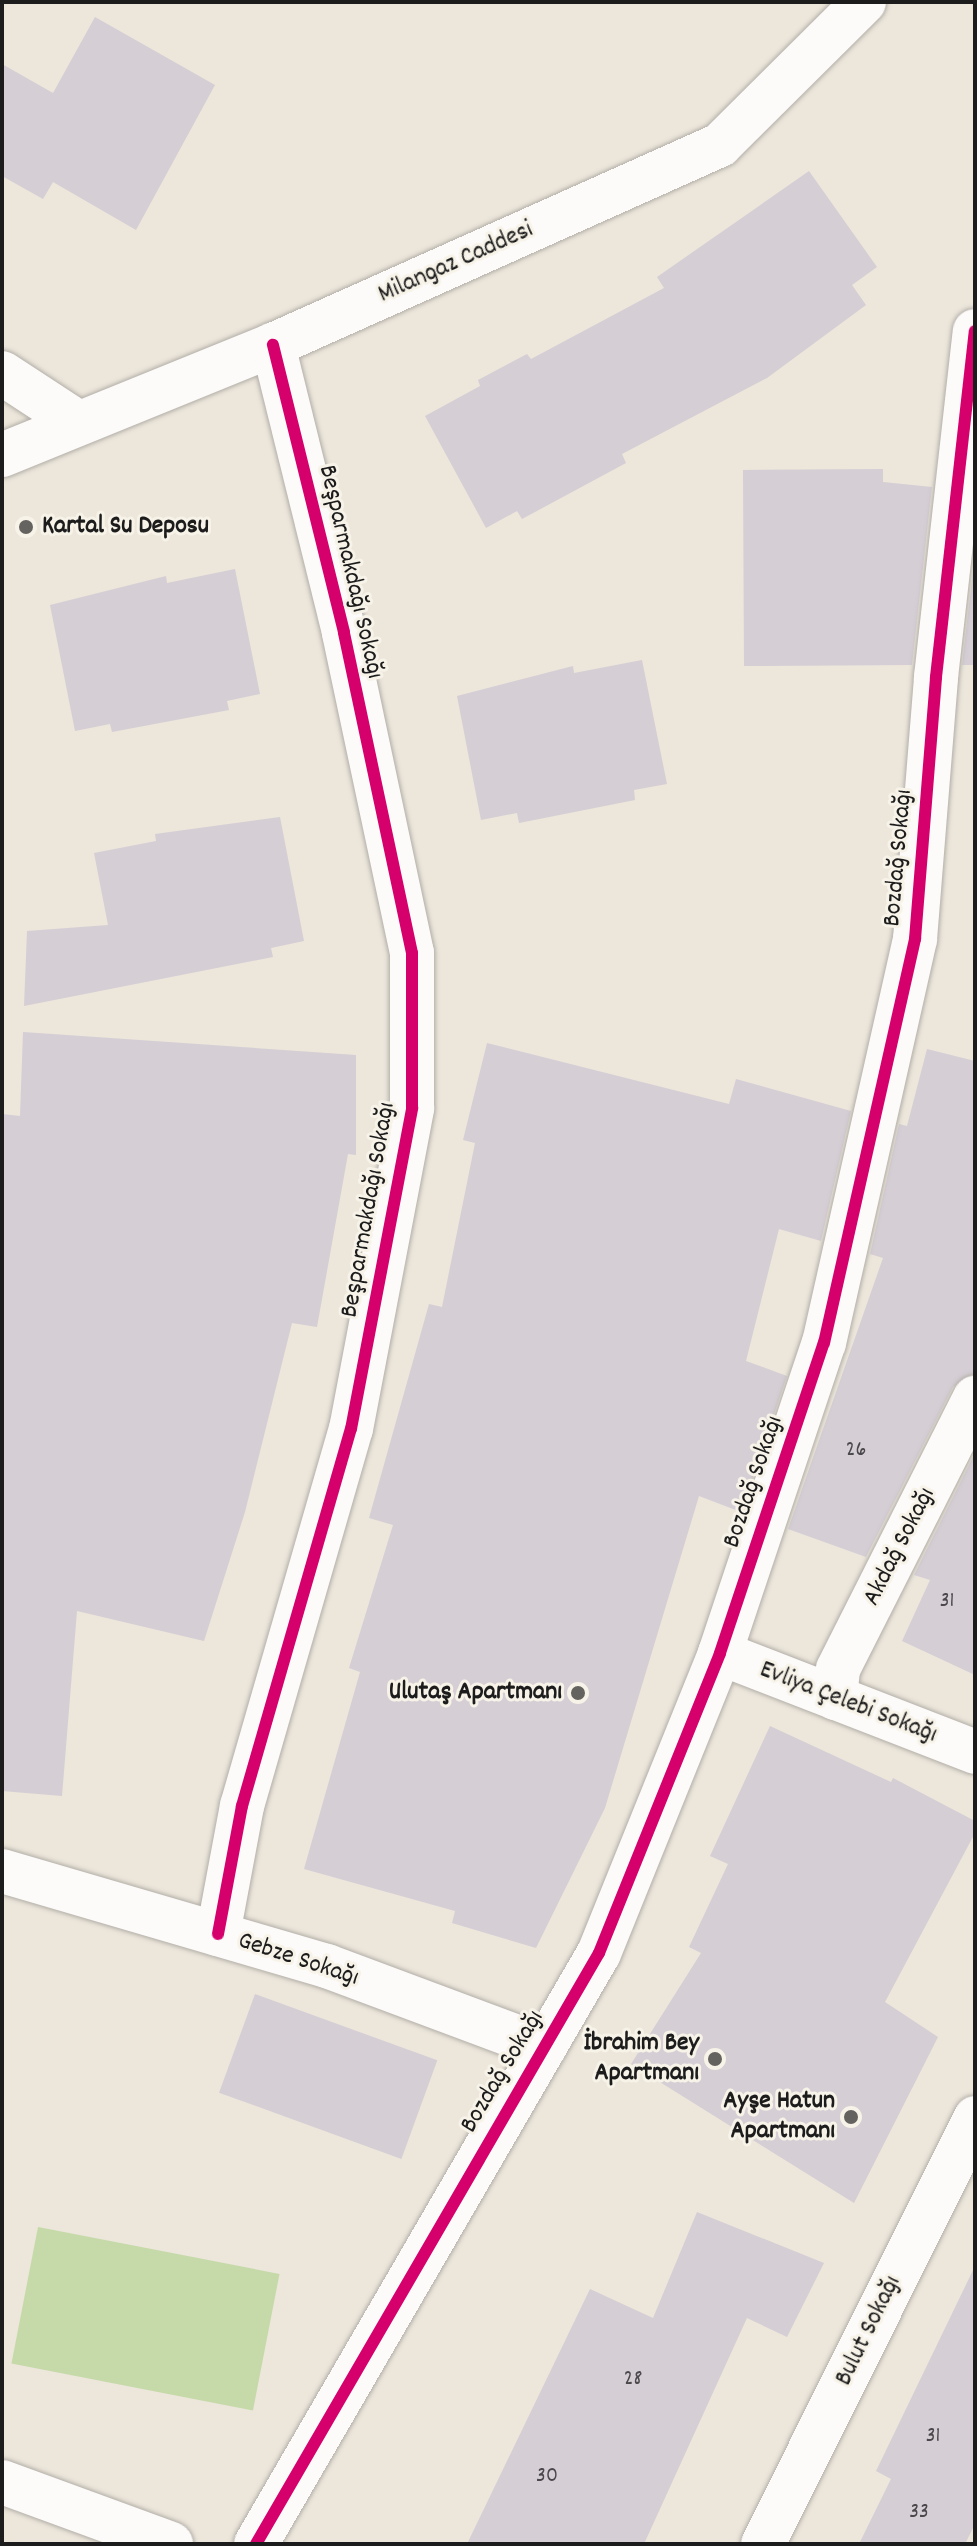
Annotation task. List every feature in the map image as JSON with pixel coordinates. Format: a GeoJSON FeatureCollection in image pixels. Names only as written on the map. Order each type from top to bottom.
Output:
{"type":"FeatureCollection","features":[{"type":"Feature","properties":{"kind":"street","name":"Milangaz Caddesi"},"geometry":{"type":"LineString","coordinates":[[2,455],[273,345],[720,145],[864,2]]}},
{"type":"Feature","properties":{"kind":"street","name":"Bozdağ Sokağı"},"geometry":{"type":"LineString","coordinates":[[256,2544],[599,1953],[720,1653],[824,1343],[915,939],[936,677],[975,331]]}},
{"type":"Feature","properties":{"kind":"street","name":"Beşparmakdağı Sokağı"},"geometry":{"type":"LineString","coordinates":[[218,1934],[242,1806],[351,1429],[412,1108],[412,953],[344,632],[273,345]]}},
{"type":"Feature","properties":{"kind":"street"},"geometry":{"type":"LineString","coordinates":[[2,373],[77,422]]}},
{"type":"Feature","properties":{"kind":"street","name":"Akdağ Sokağı"},"geometry":{"type":"LineString","coordinates":[[835,1698],[838,1669],[975,1398]]}},
{"type":"Feature","properties":{"kind":"street","name":"Evliya Çelebi Sokağı"},"geometry":{"type":"LineString","coordinates":[[720,1653],[975,1752]]}},
{"type":"Feature","properties":{"kind":"street","name":"Gebze Sokağı"},"geometry":{"type":"LineString","coordinates":[[2,1871],[327,1966],[544,2047]]}},
{"type":"Feature","properties":{"kind":"street","name":"Bulut Sokağı"},"geometry":{"type":"LineString","coordinates":[[763,2544],[975,2118]]}},
{"type":"Feature","properties":{"kind":"street"},"geometry":{"type":"LineString","coordinates":[[2,2482],[171,2544]]}},
{"type":"Feature","properties":{"kind":"green space"},"geometry":{"type":"Polygon","coordinates":[[[38,2227],[279,2274],[253,2410],[11,2363],[38,2227]]]}},
{"type":"Feature","properties":{"kind":"building"},"geometry":{"type":"Polygon","coordinates":[[[95,17],[215,85],[136,230],[53,182],[43,199],[2,176],[2,64],[53,93],[95,17]]]}},
{"type":"Feature","properties":{"kind":"building"},"geometry":{"type":"Polygon","coordinates":[[[809,171],[877,267],[852,285],[866,305],[767,378],[622,454],[626,463],[522,519],[517,511],[486,528],[425,416],[480,386],[478,380],[527,354],[531,359],[664,288],[657,277],[809,171]]]}},
{"type":"Feature","properties":{"kind":"building"},"geometry":{"type":"Polygon","coordinates":[[[883,469],[883,482],[932,487],[912,665],[744,666],[743,470],[883,469]]]}},
{"type":"Feature","properties":{"kind":"building"},"geometry":{"type":"Polygon","coordinates":[[[975,554],[975,665],[962,665],[975,554]]]}},
{"type":"Feature","properties":{"kind":"building"},"geometry":{"type":"Polygon","coordinates":[[[235,569],[260,694],[227,701],[229,710],[112,732],[110,724],[75,731],[50,605],[166,576],[167,583],[235,569]]]}},
{"type":"Feature","properties":{"kind":"building"},"geometry":{"type":"Polygon","coordinates":[[[642,660],[667,784],[634,790],[635,800],[519,823],[517,813],[481,820],[457,696],[573,666],[574,673],[642,660]]]}},
{"type":"Feature","properties":{"kind":"building"},"geometry":{"type":"Polygon","coordinates":[[[280,817],[304,941],[271,948],[273,957],[24,1006],[27,931],[108,925],[94,853],[156,841],[155,834],[280,817]]]}},
{"type":"Feature","properties":{"kind":"building"},"geometry":{"type":"Polygon","coordinates":[[[23,1032],[356,1055],[356,1155],[348,1154],[317,1327],[292,1323],[245,1512],[204,1641],[77,1611],[62,1796],[2,1791],[2,1114],[20,1116],[23,1032]]]}},
{"type":"Feature","properties":{"kind":"building"},"geometry":{"type":"Polygon","coordinates":[[[487,1043],[729,1104],[736,1079],[851,1111],[821,1241],[779,1229],[746,1361],[787,1376],[741,1512],[699,1496],[605,1808],[536,1948],[452,1923],[455,1911],[304,1869],[360,1672],[349,1668],[393,1525],[369,1518],[429,1304],[442,1307],[475,1143],[463,1140],[487,1043]]]}},
{"type":"Feature","properties":{"kind":"building"},"geometry":{"type":"Polygon","coordinates":[[[927,1049],[975,1061],[975,1373],[953,1387],[866,1557],[788,1529],[883,1258],[870,1254],[899,1124],[907,1126],[927,1049]]]}},
{"type":"Feature","properties":{"kind":"building"},"geometry":{"type":"Polygon","coordinates":[[[975,1453],[975,1675],[902,1641],[930,1580],[914,1575],[975,1453]]]}},
{"type":"Feature","properties":{"kind":"building"},"geometry":{"type":"Polygon","coordinates":[[[770,1726],[891,1782],[893,1778],[975,1821],[975,1833],[885,2002],[938,2037],[854,2203],[631,2064],[701,1953],[689,1947],[728,1864],[710,1856],[770,1726]]]}},
{"type":"Feature","properties":{"kind":"building"},"geometry":{"type":"Polygon","coordinates":[[[255,1994],[437,2060],[401,2159],[219,2093],[255,1994]]]}},
{"type":"Feature","properties":{"kind":"building"},"geometry":{"type":"Polygon","coordinates":[[[697,2212],[824,2263],[787,2337],[747,2318],[644,2544],[467,2544],[590,2289],[653,2318],[697,2212]]]}},
{"type":"Feature","properties":{"kind":"building"},"geometry":{"type":"Polygon","coordinates":[[[975,2266],[975,2524],[965,2544],[859,2544],[891,2479],[876,2471],[975,2266]]]}},
{"type":"Feature","properties":{"kind":"cycle path"},"geometry":{"type":"LineString","coordinates":[[256,2544],[599,1953],[720,1653],[824,1343],[915,939],[936,677],[975,331]]}},
{"type":"Feature","properties":{"kind":"cycle path"},"geometry":{"type":"LineString","coordinates":[[218,1934],[242,1806],[351,1429],[412,1108],[412,953],[344,632],[273,345]]}},
{"type":"Feature","properties":{"kind":"place","name":"Kartal Su Deposu"},"geometry":{"type":"Point","coordinates":[26,527]}},
{"type":"Feature","properties":{"kind":"place","name":"Ulutaş Apartmanı"},"geometry":{"type":"Point","coordinates":[578,1693]}},
{"type":"Feature","properties":{"kind":"place","name":"İbrahim Bey Apartmanı"},"geometry":{"type":"Point","coordinates":[715,2059]}},
{"type":"Feature","properties":{"kind":"place","name":"Ayşe Hatun Apartmanı"},"geometry":{"type":"Point","coordinates":[851,2117]}}]}
